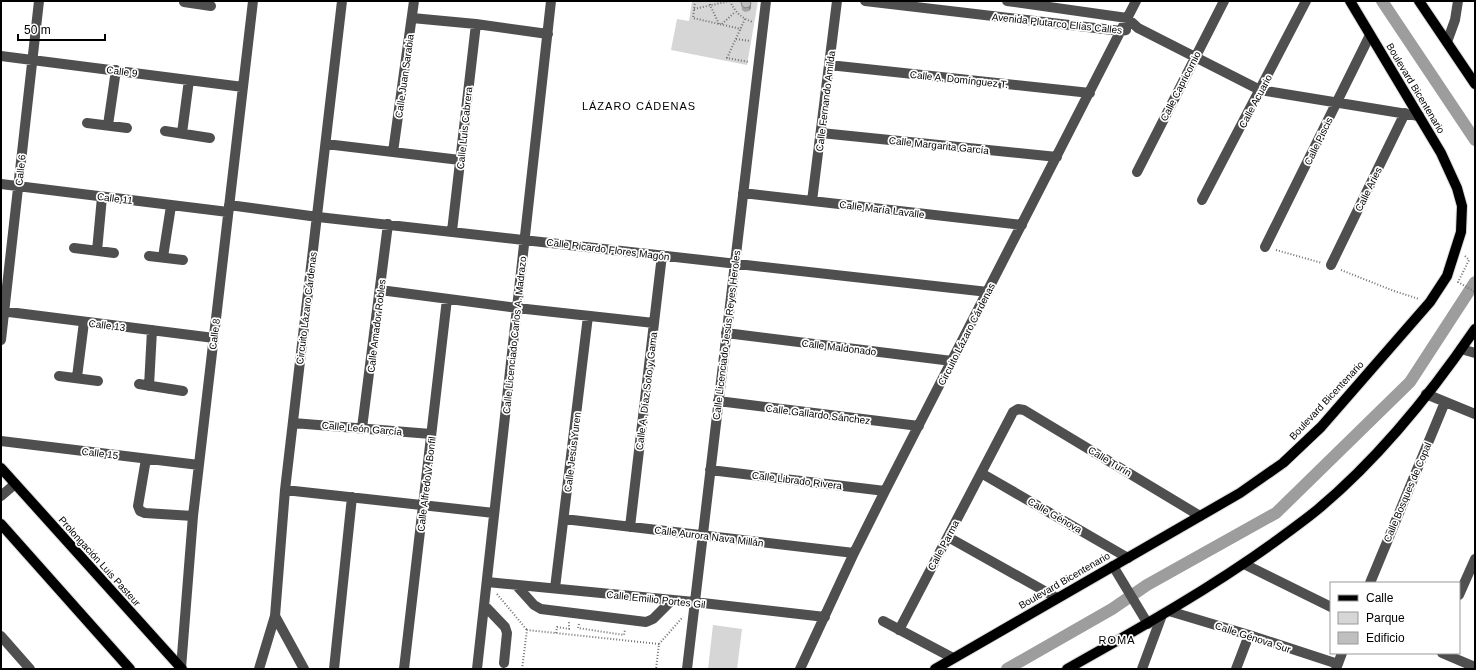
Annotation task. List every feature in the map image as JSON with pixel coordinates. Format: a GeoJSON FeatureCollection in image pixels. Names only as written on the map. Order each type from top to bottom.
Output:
{"type":"FeatureCollection","features":[{"type":"Feature","properties":{"kind":"main road","name":"Boulevard Bicentenario"},"geometry":{"type":"LineString","coordinates":[[935,669],[1240,493],[1283,463],[1321,427],[1430,302],[1447,276],[1461,232],[1462,206],[1457,188],[1441,153],[1350,1]]}},
{"type":"Feature","properties":{"kind":"main road"},"geometry":{"type":"LineString","coordinates":[[1419,1],[1475,84]]}},
{"type":"Feature","properties":{"kind":"main road"},"geometry":{"type":"LineString","coordinates":[[1067,669],[1148,624],[1244,564],[1316,511],[1376,454],[1426,394],[1475,329]]}},
{"type":"Feature","properties":{"kind":"main road","name":"Prolongación Luis Pasteur"},"geometry":{"type":"LineString","coordinates":[[1,468],[182,669]]}},
{"type":"Feature","properties":{"kind":"main road"},"geometry":{"type":"LineString","coordinates":[[1,524],[130,669]]}},
{"type":"Feature","properties":{"kind":"street","name":"Calle 6"},"geometry":{"type":"LineString","coordinates":[[1,340],[3,311],[39,1]]}},
{"type":"Feature","properties":{"kind":"street","name":"Calle 8"},"geometry":{"type":"LineString","coordinates":[[182,669],[193,516],[252,1]]}},
{"type":"Feature","properties":{"kind":"street","name":"Circuito Lázaro Cárdenas"},"geometry":{"type":"LineString","coordinates":[[259,669],[275,616],[285,490],[342,1]]}},
{"type":"Feature","properties":{"kind":"street","name":"Calle Juan Sarabia"},"geometry":{"type":"LineString","coordinates":[[393,152],[414,1]]}},
{"type":"Feature","properties":{"kind":"street","name":"Calle Licenciado Carlos A. Madrazo"},"geometry":{"type":"LineString","coordinates":[[477,669],[551,1]]}},
{"type":"Feature","properties":{"kind":"street","name":"Calle Licenciado Jesús Reyes Heroles"},"geometry":{"type":"LineString","coordinates":[[686,669],[766,1]]}},
{"type":"Feature","properties":{"kind":"street","name":"Calle Fernando Amilda"},"geometry":{"type":"LineString","coordinates":[[812,201],[837,1]]}},
{"type":"Feature","properties":{"kind":"street","name":"Avenida Plutarco Elías Calles"},"geometry":{"type":"LineString","coordinates":[[865,1],[1121,31],[1138,28]]}},
{"type":"Feature","properties":{"kind":"street","name":"Avenida Plutarco Elías Calles"},"geometry":{"type":"LineString","coordinates":[[1007,1],[1127,18],[1138,28]]}},
{"type":"Feature","properties":{"kind":"street","name":"Circuito Lázaro Cárdenas"},"geometry":{"type":"LineString","coordinates":[[800,669],[854,553],[885,491],[1136,1]]}},
{"type":"Feature","properties":{"kind":"street","name":"Calle Capricornio"},"geometry":{"type":"LineString","coordinates":[[1137,172],[1224,1]]}},
{"type":"Feature","properties":{"kind":"street","name":"Calle Acuario"},"geometry":{"type":"LineString","coordinates":[[1202,200],[1306,1]]}},
{"type":"Feature","properties":{"kind":"street"},"geometry":{"type":"LineString","coordinates":[[1447,42],[1456,20],[1458,1]]}},
{"type":"Feature","properties":{"kind":"street"},"geometry":{"type":"LineString","coordinates":[[191,2],[211,6]]}},
{"type":"Feature","properties":{"kind":"street"},"geometry":{"type":"LineString","coordinates":[[412,18],[476,24],[548,34]]}},
{"type":"Feature","properties":{"kind":"street","name":"Calle Luis Cabrera"},"geometry":{"type":"LineString","coordinates":[[452,231],[476,24]]}},
{"type":"Feature","properties":{"kind":"street"},"geometry":{"type":"LineString","coordinates":[[1138,28],[1260,90],[1419,116]]}},
{"type":"Feature","properties":{"kind":"street","name":"Calle Piscis"},"geometry":{"type":"LineString","coordinates":[[1266,247],[1370,35]]}},
{"type":"Feature","properties":{"kind":"street","name":"Calle 9"},"geometry":{"type":"LineString","coordinates":[[1,56],[243,87]]}},
{"type":"Feature","properties":{"kind":"street","name":"Calle A. Domínguez T."},"geometry":{"type":"LineString","coordinates":[[829,65],[1090,93]]}},
{"type":"Feature","properties":{"kind":"street"},"geometry":{"type":"LineString","coordinates":[[108,126],[116,70]]}},
{"type":"Feature","properties":{"kind":"street"},"geometry":{"type":"LineString","coordinates":[[182,134],[189,80]]}},
{"type":"Feature","properties":{"kind":"street","name":"Calle Aries"},"geometry":{"type":"LineString","coordinates":[[1330,266],[1405,114]]}},
{"type":"Feature","properties":{"kind":"street"},"geometry":{"type":"LineString","coordinates":[[87,123],[127,128]]}},
{"type":"Feature","properties":{"kind":"street"},"geometry":{"type":"LineString","coordinates":[[165,131],[210,138]]}},
{"type":"Feature","properties":{"kind":"street","name":"Calle Margarita García"},"geometry":{"type":"LineString","coordinates":[[821,134],[1057,157]]}},
{"type":"Feature","properties":{"kind":"street"},"geometry":{"type":"LineString","coordinates":[[326,144],[460,160]]}},
{"type":"Feature","properties":{"kind":"street","name":"Calle 11"},"geometry":{"type":"LineString","coordinates":[[1,184],[171,206],[229,208]]}},
{"type":"Feature","properties":{"kind":"street","name":"Calle María Lavalle"},"geometry":{"type":"LineString","coordinates":[[743,193],[1022,225]]}},
{"type":"Feature","properties":{"kind":"street"},"geometry":{"type":"LineString","coordinates":[[97,251],[102,197]]}},
{"type":"Feature","properties":{"kind":"street"},"geometry":{"type":"LineString","coordinates":[[163,257],[171,206]]}},
{"type":"Feature","properties":{"kind":"street","name":"Calle Ricardo Flores Magón"},"geometry":{"type":"LineString","coordinates":[[229,208],[525,239],[988,292]]}},
{"type":"Feature","properties":{"kind":"street","name":"Calle Amador Robles"},"geometry":{"type":"LineString","coordinates":[[362,428],[388,224]]}},
{"type":"Feature","properties":{"kind":"street"},"geometry":{"type":"LineString","coordinates":[[74,248],[114,253]]}},
{"type":"Feature","properties":{"kind":"street","name":"Calle A. Díaz Soto y Gama"},"geometry":{"type":"LineString","coordinates":[[630,527],[662,255]]}},
{"type":"Feature","properties":{"kind":"street"},"geometry":{"type":"LineString","coordinates":[[149,256],[183,260]]}},
{"type":"Feature","properties":{"kind":"street"},"geometry":{"type":"LineString","coordinates":[[380,290],[517,308],[654,323]]}},
{"type":"Feature","properties":{"kind":"street","name":"Calle Alfredo V. Bonfil"},"geometry":{"type":"LineString","coordinates":[[404,669],[447,299]]}},
{"type":"Feature","properties":{"kind":"street","name":"Calle 13"},"geometry":{"type":"LineString","coordinates":[[3,311],[214,338]]}},
{"type":"Feature","properties":{"kind":"street","name":"Calle Jesús Yuren"},"geometry":{"type":"LineString","coordinates":[[555,588],[588,316]]}},
{"type":"Feature","properties":{"kind":"street"},"geometry":{"type":"LineString","coordinates":[[77,377],[84,322]]}},
{"type":"Feature","properties":{"kind":"street"},"geometry":{"type":"LineString","coordinates":[[152,330],[144,385],[183,391]]}},
{"type":"Feature","properties":{"kind":"street","name":"Calle Maldonado"},"geometry":{"type":"LineString","coordinates":[[726,333],[952,361]]}},
{"type":"Feature","properties":{"kind":"street"},"geometry":{"type":"LineString","coordinates":[[1461,349],[1475,353]]}},
{"type":"Feature","properties":{"kind":"street"},"geometry":{"type":"LineString","coordinates":[[59,376],[77,377],[98,381]]}},
{"type":"Feature","properties":{"kind":"street"},"geometry":{"type":"LineString","coordinates":[[1426,394],[1475,414]]}},
{"type":"Feature","properties":{"kind":"street","name":"Calle Gallardo Sánchez"},"geometry":{"type":"LineString","coordinates":[[718,401],[919,426]]}},
{"type":"Feature","properties":{"kind":"street","name":"Calle Bosques de Copal"},"geometry":{"type":"LineString","coordinates":[[1370,582],[1445,402]]}},
{"type":"Feature","properties":{"kind":"street","name":"Calle Turín"},"geometry":{"type":"LineString","coordinates":[[1018,409],[1024,410],[1200,516]]}},
{"type":"Feature","properties":{"kind":"street","name":"Calle Parma"},"geometry":{"type":"LineString","coordinates":[[899,630],[1013,412],[1018,409]]}},
{"type":"Feature","properties":{"kind":"street","name":"Calle León García"},"geometry":{"type":"LineString","coordinates":[[293,423],[431,434]]}},
{"type":"Feature","properties":{"kind":"street","name":"Calle 15"},"geometry":{"type":"LineString","coordinates":[[1,441],[199,465]]}},
{"type":"Feature","properties":{"kind":"street"},"geometry":{"type":"LineString","coordinates":[[146,459],[138,506],[140,511],[145,514],[193,516]]}},
{"type":"Feature","properties":{"kind":"street","name":"Calle Librado Rivera"},"geometry":{"type":"LineString","coordinates":[[710,470],[885,491]]}},
{"type":"Feature","properties":{"kind":"street","name":"Calle Génova"},"geometry":{"type":"LineString","coordinates":[[981,473],[1128,558]]}},
{"type":"Feature","properties":{"kind":"street"},"geometry":{"type":"LineString","coordinates":[[1,496],[15,484]]}},
{"type":"Feature","properties":{"kind":"street"},"geometry":{"type":"LineString","coordinates":[[285,490],[494,513]]}},
{"type":"Feature","properties":{"kind":"street"},"geometry":{"type":"LineString","coordinates":[[334,669],[352,497]]}},
{"type":"Feature","properties":{"kind":"street","name":"Calle Aurora Nava Millán"},"geometry":{"type":"LineString","coordinates":[[564,519],[854,553]]}},
{"type":"Feature","properties":{"kind":"street"},"geometry":{"type":"LineString","coordinates":[[948,537],[1057,598]]}},
{"type":"Feature","properties":{"kind":"street"},"geometry":{"type":"LineString","coordinates":[[1460,593],[1475,559]]}},
{"type":"Feature","properties":{"kind":"street"},"geometry":{"type":"LineString","coordinates":[[1244,564],[1330,607]]}},
{"type":"Feature","properties":{"kind":"street"},"geometry":{"type":"LineString","coordinates":[[1113,566],[1148,624]]}},
{"type":"Feature","properties":{"kind":"street","name":"Calle Emilio Portes Gil"},"geometry":{"type":"LineString","coordinates":[[487,582],[694,602],[825,617]]}},
{"type":"Feature","properties":{"kind":"street"},"geometry":{"type":"LineString","coordinates":[[516,585],[534,605],[541,609],[646,622],[653,619],[672,600]]}},
{"type":"Feature","properties":{"kind":"street"},"geometry":{"type":"LineString","coordinates":[[484,605],[505,627],[507,633],[504,663]]}},
{"type":"Feature","properties":{"kind":"street"},"geometry":{"type":"LineString","coordinates":[[1142,669],[1165,613]]}},
{"type":"Feature","properties":{"kind":"street","name":"Calle Génova Sur"},"geometry":{"type":"LineString","coordinates":[[1165,613],[1249,635],[1337,667]]}},
{"type":"Feature","properties":{"kind":"street"},"geometry":{"type":"LineString","coordinates":[[275,616],[304,669]]}},
{"type":"Feature","properties":{"kind":"street"},"geometry":{"type":"LineString","coordinates":[[883,621],[953,658]]}},
{"type":"Feature","properties":{"kind":"street"},"geometry":{"type":"LineString","coordinates":[[1236,669],[1249,635]]}},
{"type":"Feature","properties":{"kind":"street"},"geometry":{"type":"LineString","coordinates":[[1,636],[30,669]]}},
{"type":"Feature","properties":{"kind":"street"},"geometry":{"type":"LineString","coordinates":[[1337,667],[1342,654]]}},
{"type":"Feature","properties":{"kind":"street"},"geometry":{"type":"LineString","coordinates":[[1444,654],[1475,667]]}},
{"type":"Feature","properties":{"kind":"path"},"geometry":{"type":"LineString","coordinates":[[695,1],[693,18],[741,29]]}},
{"type":"Feature","properties":{"kind":"path"},"geometry":{"type":"LineString","coordinates":[[710,1],[710,6],[720,24]]}},
{"type":"Feature","properties":{"kind":"path"},"geometry":{"type":"LineString","coordinates":[[694,9],[730,1],[735,12],[745,19],[763,24]]}},
{"type":"Feature","properties":{"kind":"path"},"geometry":{"type":"LineString","coordinates":[[720,24],[735,12]]}},
{"type":"Feature","properties":{"kind":"path"},"geometry":{"type":"LineString","coordinates":[[745,19],[727,58],[758,64]]}},
{"type":"Feature","properties":{"kind":"path"},"geometry":{"type":"LineString","coordinates":[[736,39],[761,42]]}},
{"type":"Feature","properties":{"kind":"path"},"geometry":{"type":"LineString","coordinates":[[1266,247],[1330,266],[1394,291],[1430,302]]}},
{"type":"Feature","properties":{"kind":"path"},"geometry":{"type":"LineString","coordinates":[[1458,282],[1475,292]]}},
{"type":"Feature","properties":{"kind":"path"},"geometry":{"type":"LineString","coordinates":[[496,592],[527,630],[659,644]]}},
{"type":"Feature","properties":{"kind":"path"},"geometry":{"type":"LineString","coordinates":[[656,669],[659,644],[682,618]]}},
{"type":"Feature","properties":{"kind":"path"},"geometry":{"type":"LineString","coordinates":[[556,633],[557,627],[569,629]]}},
{"type":"Feature","properties":{"kind":"path"},"geometry":{"type":"LineString","coordinates":[[522,669],[527,630]]}},
{"type":"Feature","properties":{"kind":"path"},"geometry":{"type":"LineString","coordinates":[[612,639],[613,633],[624,635]]}},
{"type":"Feature","properties":{"kind":"green space"},"geometry":{"type":"Polygon","coordinates":[[[692,1],[758,1],[747,65],[671,50],[677,19],[689,21],[692,1]]]}},
{"type":"Feature","properties":{"kind":"green space"},"geometry":{"type":"Polygon","coordinates":[[[713,625],[742,629],[737,669],[708,669],[713,625]]]}},
{"type":"Feature","properties":{"kind":"building"},"geometry":{"type":"Polygon","coordinates":[[[742,1],[750,1],[751,4],[749,7],[745,8],[742,6],[742,1]]]}},
{"type":"Feature","properties":{"kind":"waterway"},"geometry":{"type":"LineString","coordinates":[[1382,1],[1475,140]]}},
{"type":"Feature","properties":{"kind":"waterway"},"geometry":{"type":"LineString","coordinates":[[1007,669],[1112,609],[1147,585],[1276,513],[1410,382],[1475,282]]}},
{"type":"Feature","properties":{"kind":"district","name":"LÁZARO CÁDENAS"},"geometry":{"type":"Point","coordinates":[639,106]}},
{"type":"Feature","properties":{"kind":"district","name":"ROMA"},"geometry":{"type":"Point","coordinates":[1117,640]}}]}
